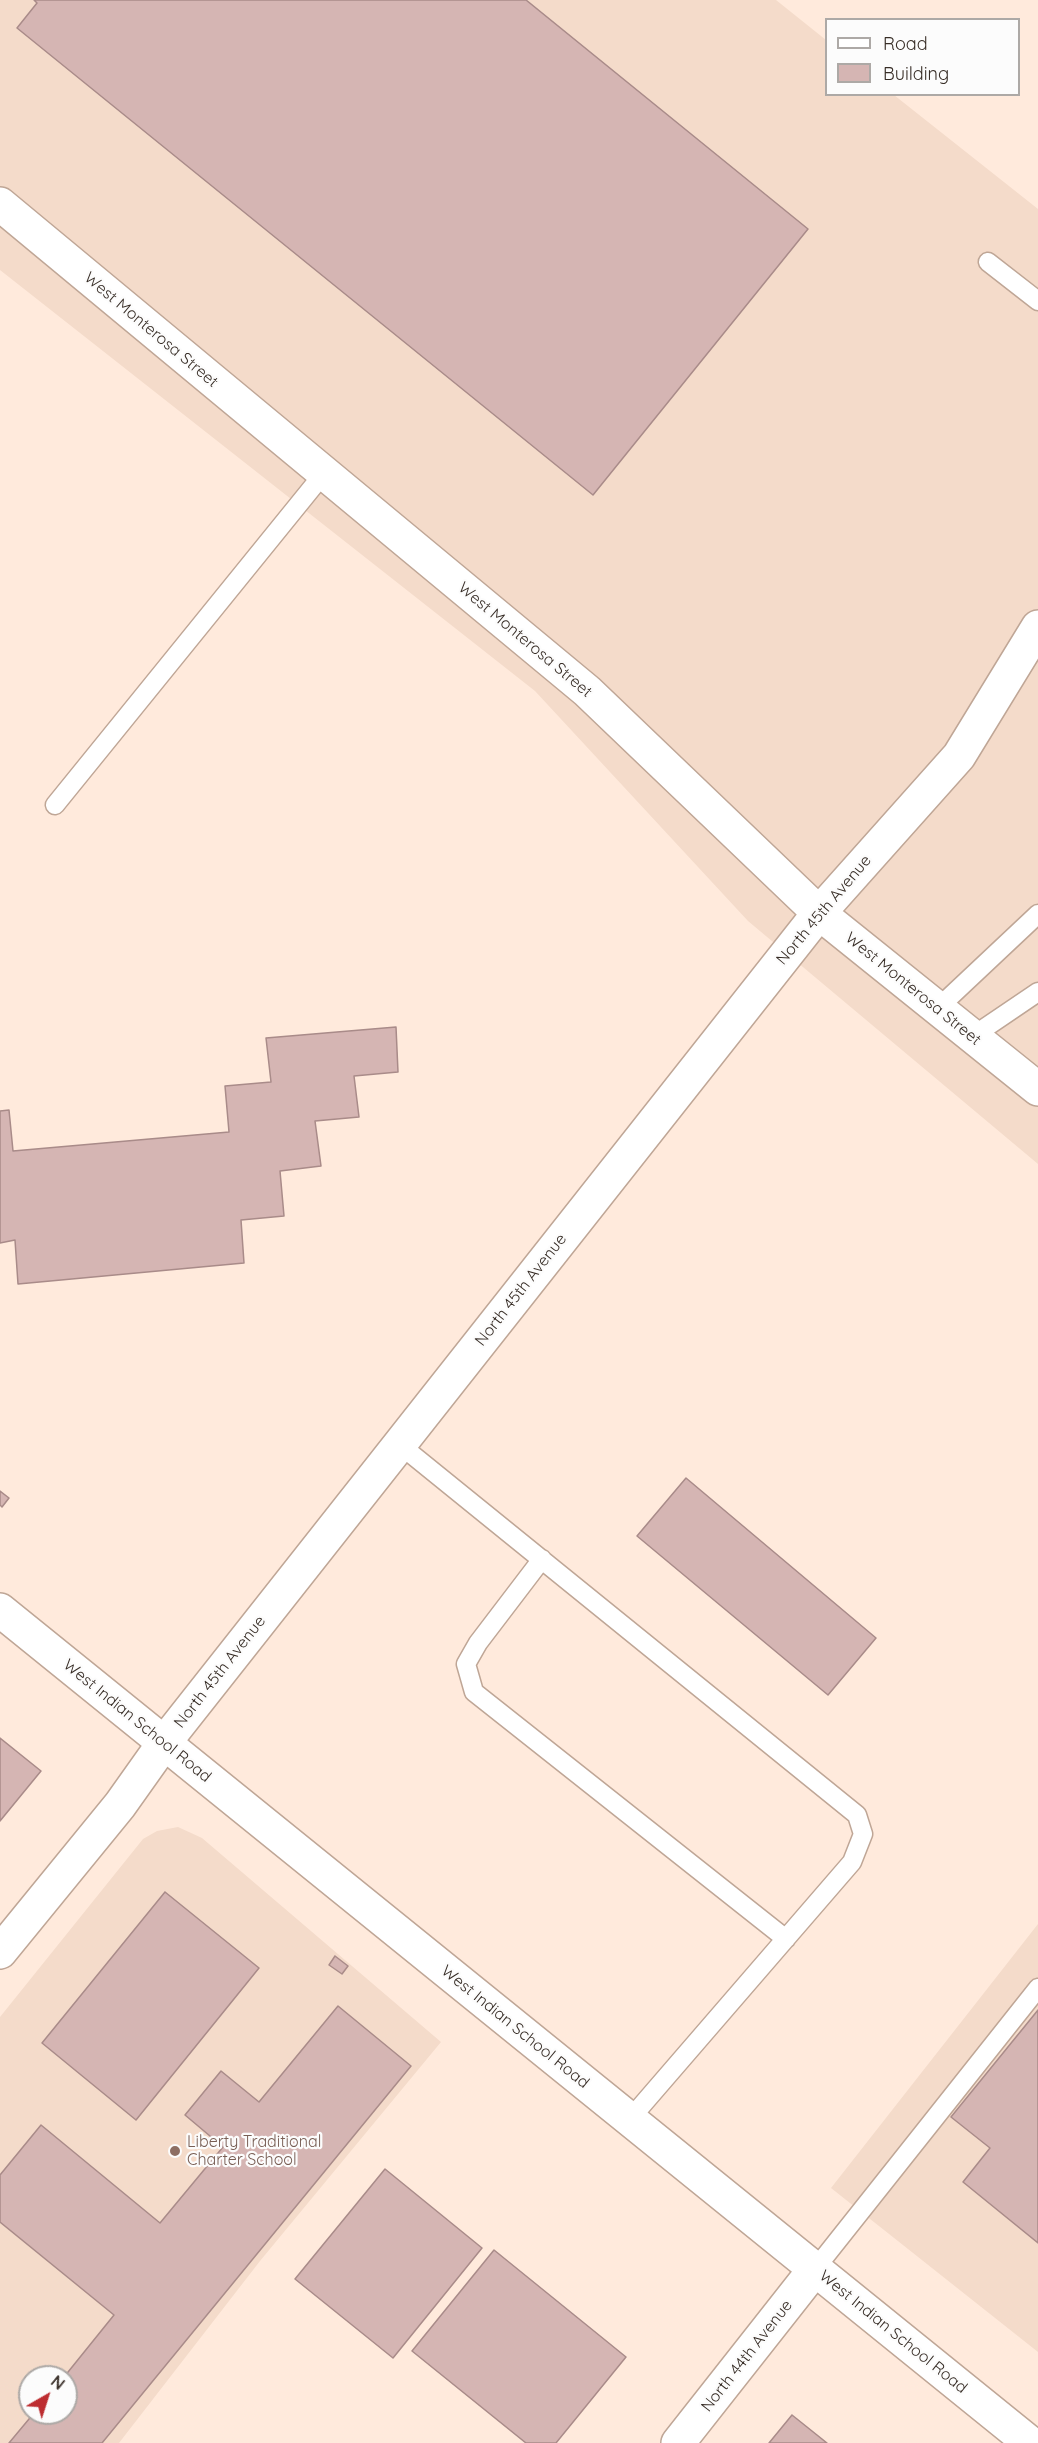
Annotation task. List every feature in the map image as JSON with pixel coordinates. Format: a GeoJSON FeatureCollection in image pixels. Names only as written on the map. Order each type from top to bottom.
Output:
{"type":"FeatureCollection","features":[{"type":"Feature","properties":{"kind":"street","name":"West Monterosa Street"},"geometry":{"type":"LineString","coordinates":[[0,204],[587,691],[819,913],[1038,1089]]}},
{"type":"Feature","properties":{"kind":"street","name":"North 45th Avenue"},"geometry":{"type":"LineString","coordinates":[[0,1952],[120,1805],[164,1743],[819,913],[959,756],[1038,627]]}},
{"type":"Feature","properties":{"kind":"street","name":"West Indian School Road"},"geometry":{"type":"LineString","coordinates":[[0,1610],[1030,2443]]}},
{"type":"Feature","properties":{"kind":"street","name":"North 44th Avenue"},"geometry":{"type":"LineString","coordinates":[[678,2443],[815,2270]]}},
{"type":"Feature","properties":{"kind":"lane"},"geometry":{"type":"LineString","coordinates":[[988,262],[1038,301]]}},
{"type":"Feature","properties":{"kind":"lane"},"geometry":{"type":"LineString","coordinates":[[55,805],[324,473]]}},
{"type":"Feature","properties":{"kind":"lane"},"geometry":{"type":"LineString","coordinates":[[938,1008],[1038,914]]}},
{"type":"Feature","properties":{"kind":"lane"},"geometry":{"type":"LineString","coordinates":[[973,1036],[1038,992]]}},
{"type":"Feature","properties":{"kind":"lane"},"geometry":{"type":"LineString","coordinates":[[399,1444],[857,1815],[862,1834],[852,1862],[630,2119]]}},
{"type":"Feature","properties":{"kind":"lane"},"geometry":{"type":"LineString","coordinates":[[542,1559],[478,1643],[466,1664],[474,1692],[786,1939]]}},
{"type":"Feature","properties":{"kind":"lane"},"geometry":{"type":"LineString","coordinates":[[815,2270],[1038,1988]]}},
{"type":"Feature","properties":{"kind":"shaded area"},"geometry":{"type":"Polygon","coordinates":[[[0,0],[776,0],[825,39],[825,96],[895,96],[1038,209],[1038,1164],[748,921],[535,691],[0,270],[0,0]]]}},
{"type":"Feature","properties":{"kind":"shaded area","name":"Liberty Traditional Charter School"},"geometry":{"type":"Polygon","coordinates":[[[178,1827],[202,1838],[441,2042],[260,2261],[119,2443],[0,2443],[0,2017],[143,1839],[157,1831],[178,1827]]]}},
{"type":"Feature","properties":{"kind":"shaded area"},"geometry":{"type":"Polygon","coordinates":[[[1038,1924],[1038,2352],[831,2188],[1038,1924]]]}},
{"type":"Feature","properties":{"kind":"building"},"geometry":{"type":"Polygon","coordinates":[[[34,0],[526,0],[808,229],[593,495],[17,28],[37,3],[34,0]]]}},
{"type":"Feature","properties":{"kind":"building"},"geometry":{"type":"Polygon","coordinates":[[[396,1027],[398,1072],[354,1076],[359,1117],[315,1121],[321,1166],[280,1171],[284,1216],[241,1220],[244,1263],[18,1284],[15,1240],[0,1243],[0,1111],[9,1110],[13,1151],[229,1132],[225,1086],[271,1082],[266,1038],[396,1027]]]}},
{"type":"Feature","properties":{"kind":"building"},"geometry":{"type":"Polygon","coordinates":[[[686,1478],[876,1638],[828,1695],[637,1536],[686,1478]]]}},
{"type":"Feature","properties":{"kind":"building"},"geometry":{"type":"Polygon","coordinates":[[[0,1491],[9,1498],[2,1507],[0,1505],[0,1491]]]}},
{"type":"Feature","properties":{"kind":"building"},"geometry":{"type":"Polygon","coordinates":[[[0,1738],[41,1771],[0,1821],[0,1738]]]}},
{"type":"Feature","properties":{"kind":"building"},"geometry":{"type":"Polygon","coordinates":[[[165,1892],[259,1968],[136,2120],[42,2043],[165,1892]]]}},
{"type":"Feature","properties":{"kind":"building"},"geometry":{"type":"Polygon","coordinates":[[[335,1956],[348,1966],[342,1974],[329,1965],[335,1956]]]}},
{"type":"Feature","properties":{"kind":"building"},"geometry":{"type":"Polygon","coordinates":[[[338,2006],[411,2066],[102,2443],[9,2443],[24,2425],[78,2425],[78,2365],[74,2365],[114,2315],[0,2222],[0,2175],[41,2125],[160,2223],[223,2147],[185,2115],[221,2071],[259,2102],[338,2006]]]}},
{"type":"Feature","properties":{"kind":"building"},"geometry":{"type":"Polygon","coordinates":[[[1038,2010],[1038,2243],[963,2182],[990,2148],[951,2117],[1038,2010]]]}},
{"type":"Feature","properties":{"kind":"building"},"geometry":{"type":"Polygon","coordinates":[[[385,2169],[482,2248],[393,2358],[295,2279],[385,2169]]]}},
{"type":"Feature","properties":{"kind":"building"},"geometry":{"type":"Polygon","coordinates":[[[494,2250],[626,2357],[556,2443],[526,2443],[412,2351],[494,2250]]]}},
{"type":"Feature","properties":{"kind":"building"},"geometry":{"type":"Polygon","coordinates":[[[792,2415],[827,2443],[769,2443],[792,2415]]]}},
{"type":"Feature","properties":{"kind":"place","name":"Liberty Traditional Charter School"},"geometry":{"type":"Point","coordinates":[175,2151]}}]}
